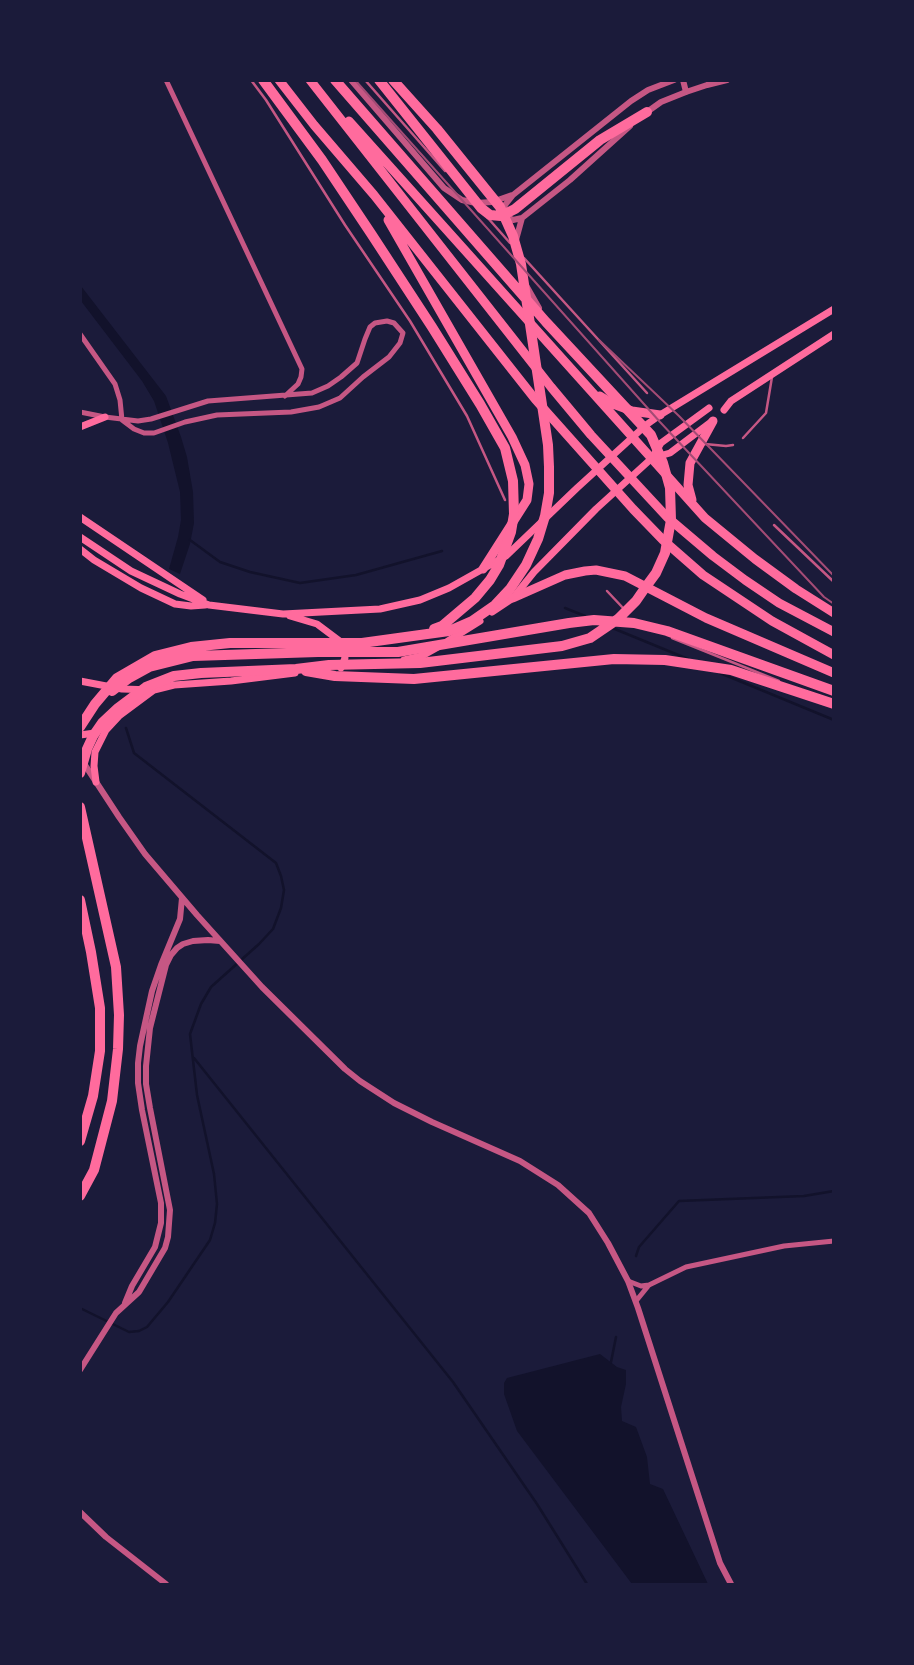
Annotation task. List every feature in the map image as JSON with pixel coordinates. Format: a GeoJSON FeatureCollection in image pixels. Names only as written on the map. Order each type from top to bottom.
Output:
{"type":"FeatureCollection","features":[{"type":"Feature","properties":{"kind":"highway"},"geometry":{"type":"LineString","coordinates":[[263,80],[321,160],[432,327],[505,448],[513,481],[514,513],[511,532],[499,565],[475,598],[442,626],[417,636]]}},
{"type":"Feature","properties":{"kind":"highway"},"geometry":{"type":"LineString","coordinates":[[279,80],[374,195],[535,399],[633,509],[703,575],[772,621],[834,655]]}},
{"type":"Feature","properties":{"kind":"highway"},"geometry":{"type":"LineString","coordinates":[[312,80],[592,392],[648,461],[705,518],[755,559],[834,613]]}},
{"type":"Feature","properties":{"kind":"highway"},"geometry":{"type":"LineString","coordinates":[[312,80],[551,387],[591,435],[667,517],[745,580],[779,603],[834,632]]}},
{"type":"Feature","properties":{"kind":"highway"},"geometry":{"type":"LineString","coordinates":[[80,773],[93,736],[102,723],[146,687],[174,676],[329,665],[420,663],[562,646],[590,638],[618,619],[636,601],[656,573],[665,553],[671,503],[667,475],[657,446],[650,435],[554,331],[335,80]]}},
{"type":"Feature","properties":{"kind":"highway"},"geometry":{"type":"LineString","coordinates":[[379,80],[481,208],[490,215],[501,216],[515,209],[600,140],[647,112]]}},
{"type":"Feature","properties":{"kind":"highway"},"geometry":{"type":"LineString","coordinates":[[80,727],[94,704],[117,678],[155,656],[191,647],[230,643],[362,643],[449,631],[472,621],[495,605],[526,565],[538,539],[549,494],[548,445],[521,264],[513,236],[500,207],[393,80]]}},
{"type":"Feature","properties":{"kind":"highway"},"geometry":{"type":"LineString","coordinates":[[374,195],[512,437],[525,465],[529,484],[527,500],[483,569]]}},
{"type":"Feature","properties":{"kind":"highway"},"geometry":{"type":"LineString","coordinates":[[592,392],[632,411],[660,415]]}},
{"type":"Feature","properties":{"kind":"highway"},"geometry":{"type":"LineString","coordinates":[[693,504],[688,471],[700,443],[715,420]]}},
{"type":"Feature","properties":{"kind":"highway"},"geometry":{"type":"LineString","coordinates":[[513,598],[575,573],[596,570],[625,576],[706,618],[834,673]]}},
{"type":"Feature","properties":{"kind":"highway"},"geometry":{"type":"LineString","coordinates":[[94,704],[137,673],[162,663],[193,656],[398,652],[594,620],[634,623],[667,631],[834,691]]}},
{"type":"Feature","properties":{"kind":"highway"},"geometry":{"type":"LineString","coordinates":[[296,669],[335,676],[414,679],[602,660],[665,660],[731,670],[834,704]]}},
{"type":"Feature","properties":{"kind":"highway"},"geometry":{"type":"LineString","coordinates":[[80,807],[116,967],[119,1015],[112,1101],[94,1170],[82,1194]]}},
{"type":"Feature","properties":{"kind":"highway"},"geometry":{"type":"LineString","coordinates":[[80,900],[100,1008],[100,1051],[93,1096],[80,1141]]}},
{"type":"Feature","properties":{"kind":"main road"},"geometry":{"type":"LineString","coordinates":[[283,614],[380,609],[437,594],[483,569],[506,556],[629,440],[660,415],[834,310]]}},
{"type":"Feature","properties":{"kind":"main road"},"geometry":{"type":"LineString","coordinates":[[722,407],[834,334]]}},
{"type":"Feature","properties":{"kind":"main road"},"geometry":{"type":"LineString","coordinates":[[80,681],[122,689],[154,690],[174,685],[377,665],[422,656],[462,633],[513,598],[534,572],[596,509],[648,461],[661,443],[709,408]]}},
{"type":"Feature","properties":{"kind":"main road"},"geometry":{"type":"LineString","coordinates":[[80,427],[105,417]]}},
{"type":"Feature","properties":{"kind":"main road"},"geometry":{"type":"LineString","coordinates":[[648,461],[670,453],[715,420]]}},
{"type":"Feature","properties":{"kind":"main road"},"geometry":{"type":"LineString","coordinates":[[80,517],[209,605]]}},
{"type":"Feature","properties":{"kind":"main road"},"geometry":{"type":"LineString","coordinates":[[80,537],[131,571],[209,605]]}},
{"type":"Feature","properties":{"kind":"main road"},"geometry":{"type":"LineString","coordinates":[[80,549],[142,588],[175,604],[209,605],[283,614],[317,624],[341,642],[345,658],[341,668]]}},
{"type":"Feature","properties":{"kind":"main road"},"geometry":{"type":"LineString","coordinates":[[96,782],[96,752],[106,730],[119,716],[154,690]]}},
{"type":"Feature","properties":{"kind":"main road"},"geometry":{"type":"LineString","coordinates":[[80,735],[106,730]]}},
{"type":"Feature","properties":{"kind":"street"},"geometry":{"type":"LineString","coordinates":[[166,80],[302,369],[298,384],[285,396]]}},
{"type":"Feature","properties":{"kind":"street"},"geometry":{"type":"LineString","coordinates":[[351,80],[444,188],[462,200],[473,202],[492,202],[513,195]]}},
{"type":"Feature","properties":{"kind":"street"},"geometry":{"type":"LineString","coordinates":[[648,90],[655,80]]}},
{"type":"Feature","properties":{"kind":"street"},"geometry":{"type":"LineString","coordinates":[[674,80],[648,90],[610,117],[513,195],[505,205],[504,213],[508,218],[522,218],[661,102],[701,83],[727,80]]}},
{"type":"Feature","properties":{"kind":"street"},"geometry":{"type":"LineString","coordinates":[[683,80],[686,92]]}},
{"type":"Feature","properties":{"kind":"street"},"geometry":{"type":"LineString","coordinates":[[522,218],[516,247],[521,276],[547,322]]}},
{"type":"Feature","properties":{"kind":"street"},"geometry":{"type":"LineString","coordinates":[[80,334],[115,384],[122,419],[138,431],[154,433],[217,415],[291,412],[319,407],[340,398],[389,357],[400,343],[403,333],[394,323],[375,323],[370,327],[356,363],[328,386],[312,393],[208,401],[138,421],[122,419],[105,417],[80,412]]}},
{"type":"Feature","properties":{"kind":"street"},"geometry":{"type":"LineString","coordinates":[[80,758],[141,848],[182,898],[316,1042],[360,1081],[394,1102],[520,1161],[558,1185],[596,1222],[636,1301],[720,1563],[731,1584]]}},
{"type":"Feature","properties":{"kind":"street"},"geometry":{"type":"LineString","coordinates":[[124,1305],[155,1247],[161,1223],[161,1203],[138,1083],[138,1063],[152,991],[180,919],[182,898]]}},
{"type":"Feature","properties":{"kind":"street"},"geometry":{"type":"LineString","coordinates":[[80,1370],[116,1313],[139,1292],[165,1248],[170,1225],[170,1210],[148,1096],[146,1066],[150,1028],[166,965],[171,955],[183,944],[193,941],[220,941]]}},
{"type":"Feature","properties":{"kind":"street"},"geometry":{"type":"LineString","coordinates":[[628,1281],[640,1286],[649,1285],[686,1267],[784,1247],[834,1241]]}},
{"type":"Feature","properties":{"kind":"street"},"geometry":{"type":"LineString","coordinates":[[636,1301],[649,1285]]}},
{"type":"Feature","properties":{"kind":"street"},"geometry":{"type":"LineString","coordinates":[[80,1512],[106,1537],[166,1584]]}},
{"type":"Feature","properties":{"kind":"lane"},"geometry":{"type":"LineString","coordinates":[[251,80],[410,321],[467,416],[505,500]]}},
{"type":"Feature","properties":{"kind":"lane"},"geometry":{"type":"LineString","coordinates":[[365,80],[510,243]]}},
{"type":"Feature","properties":{"kind":"lane"},"geometry":{"type":"LineString","coordinates":[[521,256],[647,393]]}},
{"type":"Feature","properties":{"kind":"lane"},"geometry":{"type":"LineString","coordinates":[[743,438],[766,413],[772,374]]}},
{"type":"Feature","properties":{"kind":"lane"},"geometry":{"type":"LineString","coordinates":[[686,441],[733,445]]}},
{"type":"Feature","properties":{"kind":"lane"},"geometry":{"type":"LineString","coordinates":[[774,525],[834,582]]}},
{"type":"Feature","properties":{"kind":"lane"},"geometry":{"type":"LineString","coordinates":[[607,592],[653,631],[738,663],[834,704]]}},
{"type":"Feature","properties":{"kind":"shaded area"},"geometry":{"type":"Polygon","coordinates":[[[81,286],[166,396],[181,437],[193,492],[194,523],[180,574],[169,569],[181,520],[180,492],[154,401],[81,301],[81,286]]]}},
{"type":"Feature","properties":{"kind":"shaded area"},"geometry":{"type":"Polygon","coordinates":[[[600,1354],[617,1367],[626,1370],[622,1421],[636,1427],[647,1457],[650,1484],[663,1489],[708,1584],[632,1584],[517,1431],[504,1394],[507,1378],[600,1354]]]}},
{"type":"Feature","properties":{"kind":"waterway"},"geometry":{"type":"LineString","coordinates":[[190,540],[220,562],[300,583],[356,575],[442,551]]}},
{"type":"Feature","properties":{"kind":"waterway"},"geometry":{"type":"LineString","coordinates":[[565,608],[585,616]]}},
{"type":"Feature","properties":{"kind":"waterway"},"geometry":{"type":"LineString","coordinates":[[610,627],[688,659]]}},
{"type":"Feature","properties":{"kind":"waterway"},"geometry":{"type":"LineString","coordinates":[[720,673],[834,720]]}},
{"type":"Feature","properties":{"kind":"waterway"},"geometry":{"type":"LineString","coordinates":[[80,1308],[129,1332],[147,1327],[168,1302],[210,1240],[217,1204],[214,1174],[197,1095],[190,1034],[201,1004],[211,987],[273,929],[284,890],[276,863],[134,753],[126,728]]}},
{"type":"Feature","properties":{"kind":"waterway"},"geometry":{"type":"LineString","coordinates":[[194,1058],[453,1382],[537,1504],[587,1584]]}},
{"type":"Feature","properties":{"kind":"waterway"},"geometry":{"type":"LineString","coordinates":[[636,1256],[639,1247],[679,1201],[804,1196],[834,1191]]}},
{"type":"Feature","properties":{"kind":"waterway"},"geometry":{"type":"LineString","coordinates":[[611,1362],[616,1337]]}},
{"type":"Feature","properties":{"kind":"tram line"},"geometry":{"type":"LineString","coordinates":[[355,80],[660,422],[824,597],[834,604]]}},
{"type":"Feature","properties":{"kind":"tram line"},"geometry":{"type":"LineString","coordinates":[[599,340],[679,416],[834,576]]}}]}
